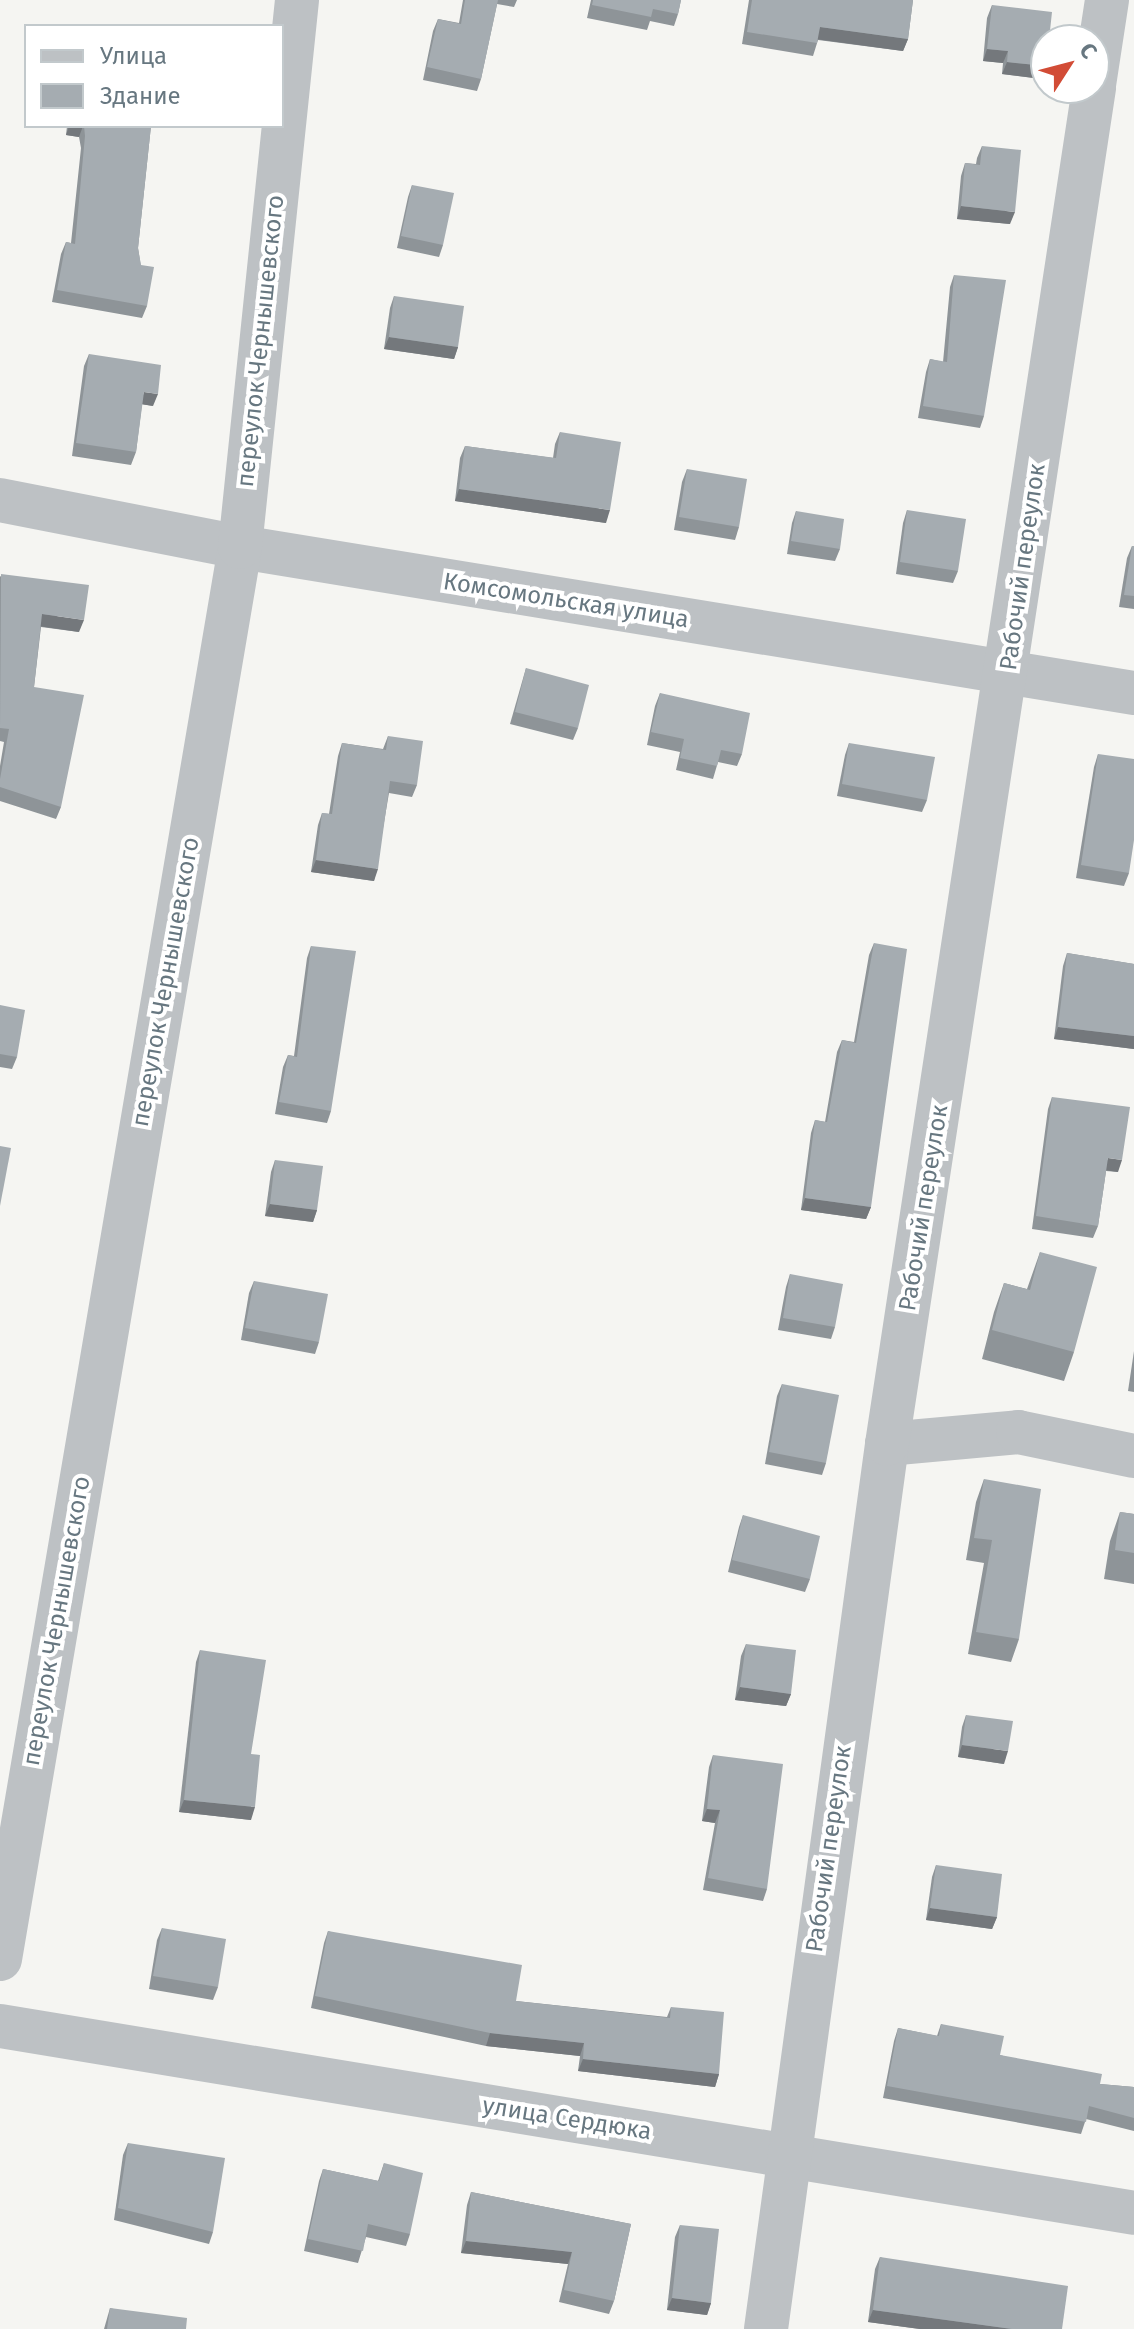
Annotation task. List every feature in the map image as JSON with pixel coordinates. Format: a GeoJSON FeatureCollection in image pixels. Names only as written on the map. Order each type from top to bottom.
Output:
{"type":"FeatureCollection","features":[{"type":"Feature","properties":{"kind":"street","name":"переулок Чернышевского"},"geometry":{"type":"LineString","coordinates":[[284,125],[297,0]]}},
{"type":"Feature","properties":{"kind":"street","name":"Рабочий переулок"},"geometry":{"type":"LineString","coordinates":[[1103,24],[1107,0]]}},
{"type":"Feature","properties":{"kind":"street","name":"Рабочий переулок"},"geometry":{"type":"LineString","coordinates":[[766,2329],[786,2155],[887,1444],[1007,675],[1091,104]]}},
{"type":"Feature","properties":{"kind":"street","name":"переулок Чернышевского"},"geometry":{"type":"LineString","coordinates":[[0,1959],[240,547],[284,128]]}},
{"type":"Feature","properties":{"kind":"street","name":"Комсомольская улица"},"geometry":{"type":"LineString","coordinates":[[0,500],[240,547],[1007,675],[1134,693]]}},
{"type":"Feature","properties":{"kind":"street"},"geometry":{"type":"LineString","coordinates":[[887,1444],[1018,1432],[1134,1456]]}},
{"type":"Feature","properties":{"kind":"street","name":"улица Сердюка"},"geometry":{"type":"LineString","coordinates":[[0,2026],[1134,2213]]}},
{"type":"Feature","properties":{"kind":"building"},"geometry":{"type":"Polygon","coordinates":[[[465,0],[498,0],[481,79],[427,67],[438,19],[461,24],[465,0]]]}},
{"type":"Feature","properties":{"kind":"building"},"geometry":{"type":"Polygon","coordinates":[[[593,0],[681,0],[678,14],[653,9],[651,17],[592,5],[593,0]]]}},
{"type":"Feature","properties":{"kind":"building"},"geometry":{"type":"Polygon","coordinates":[[[752,0],[913,0],[908,39],[820,27],[817,43],[747,32],[752,0]]]}},
{"type":"Feature","properties":{"kind":"building"},"geometry":{"type":"Polygon","coordinates":[[[992,5],[1052,12],[1051,24],[1030,24],[1030,64],[1007,62],[1008,51],[987,49],[992,5]]]}},
{"type":"Feature","properties":{"kind":"building"},"geometry":{"type":"Polygon","coordinates":[[[84,128],[151,128],[138,248],[141,265],[154,267],[147,306],[57,290],[66,242],[75,244],[84,128]]]}},
{"type":"Feature","properties":{"kind":"building"},"geometry":{"type":"Polygon","coordinates":[[[982,146],[1021,150],[1015,212],[961,206],[965,163],[980,165],[982,146]]]}},
{"type":"Feature","properties":{"kind":"building"},"geometry":{"type":"Polygon","coordinates":[[[412,185],[454,193],[443,245],[401,236],[412,185]]]}},
{"type":"Feature","properties":{"kind":"building"},"geometry":{"type":"Polygon","coordinates":[[[954,275],[1006,280],[984,416],[923,406],[930,359],[947,362],[954,275]]]}},
{"type":"Feature","properties":{"kind":"building"},"geometry":{"type":"Polygon","coordinates":[[[394,296],[464,306],[458,347],[389,337],[394,296]]]}},
{"type":"Feature","properties":{"kind":"building"},"geometry":{"type":"Polygon","coordinates":[[[89,354],[161,365],[158,394],[144,392],[136,452],[76,443],[89,354]]]}},
{"type":"Feature","properties":{"kind":"building"},"geometry":{"type":"Polygon","coordinates":[[[560,432],[621,442],[610,510],[459,489],[465,446],[556,458],[560,432]]]}},
{"type":"Feature","properties":{"kind":"building"},"geometry":{"type":"Polygon","coordinates":[[[687,469],[747,479],[739,527],[679,517],[687,469]]]}},
{"type":"Feature","properties":{"kind":"building"},"geometry":{"type":"Polygon","coordinates":[[[907,510],[966,519],[958,571],[900,562],[907,510]]]}},
{"type":"Feature","properties":{"kind":"building"},"geometry":{"type":"Polygon","coordinates":[[[796,511],[844,519],[840,549],[791,541],[796,511]]]}},
{"type":"Feature","properties":{"kind":"building"},"geometry":{"type":"Polygon","coordinates":[[[1134,546],[1134,596],[1124,595],[1134,546]]]}},
{"type":"Feature","properties":{"kind":"building"},"geometry":{"type":"Polygon","coordinates":[[[1,574],[89,585],[84,620],[42,614],[34,687],[84,695],[61,807],[0,787],[9,729],[0,728],[1,574]]]}},
{"type":"Feature","properties":{"kind":"building"},"geometry":{"type":"Polygon","coordinates":[[[526,668],[589,685],[578,728],[515,712],[526,668]]]}},
{"type":"Feature","properties":{"kind":"building"},"geometry":{"type":"Polygon","coordinates":[[[660,693],[750,713],[742,754],[721,750],[717,766],[680,758],[684,739],[651,732],[660,693]]]}},
{"type":"Feature","properties":{"kind":"building"},"geometry":{"type":"Polygon","coordinates":[[[388,736],[423,741],[417,785],[390,781],[378,869],[316,860],[322,813],[332,814],[342,743],[386,750],[388,736]]]}},
{"type":"Feature","properties":{"kind":"building"},"geometry":{"type":"Polygon","coordinates":[[[849,743],[935,757],[927,800],[842,784],[849,743]]]}},
{"type":"Feature","properties":{"kind":"building"},"geometry":{"type":"Polygon","coordinates":[[[1098,754],[1134,759],[1134,840],[1129,873],[1081,865],[1098,754]]]}},
{"type":"Feature","properties":{"kind":"building"},"geometry":{"type":"Polygon","coordinates":[[[874,943],[907,949],[871,1207],[805,1198],[815,1120],[827,1122],[842,1040],[856,1043],[874,943]]]}},
{"type":"Feature","properties":{"kind":"building"},"geometry":{"type":"Polygon","coordinates":[[[311,946],[356,951],[331,1111],[279,1102],[288,1055],[297,1057],[311,946]]]}},
{"type":"Feature","properties":{"kind":"building"},"geometry":{"type":"Polygon","coordinates":[[[1067,953],[1134,964],[1134,1036],[1058,1027],[1067,953]]]}},
{"type":"Feature","properties":{"kind":"building"},"geometry":{"type":"Polygon","coordinates":[[[0,1005],[25,1010],[17,1057],[0,1054],[0,1005]]]}},
{"type":"Feature","properties":{"kind":"building"},"geometry":{"type":"Polygon","coordinates":[[[1052,1097],[1130,1107],[1122,1160],[1108,1158],[1098,1226],[1036,1216],[1052,1097]]]}},
{"type":"Feature","properties":{"kind":"building"},"geometry":{"type":"Polygon","coordinates":[[[0,1146],[11,1148],[0,1206],[0,1146]]]}},
{"type":"Feature","properties":{"kind":"building"},"geometry":{"type":"Polygon","coordinates":[[[275,1160],[323,1166],[317,1210],[270,1204],[275,1160]]]}},
{"type":"Feature","properties":{"kind":"building"},"geometry":{"type":"Polygon","coordinates":[[[1040,1252],[1097,1267],[1074,1352],[992,1330],[1004,1283],[1030,1290],[1040,1252]]]}},
{"type":"Feature","properties":{"kind":"building"},"geometry":{"type":"Polygon","coordinates":[[[790,1274],[843,1284],[835,1327],[783,1318],[790,1274]]]}},
{"type":"Feature","properties":{"kind":"building"},"geometry":{"type":"Polygon","coordinates":[[[254,1281],[328,1294],[319,1342],[245,1328],[254,1281]]]}},
{"type":"Feature","properties":{"kind":"building"},"geometry":{"type":"Polygon","coordinates":[[[782,1384],[839,1395],[826,1463],[769,1452],[782,1384]]]}},
{"type":"Feature","properties":{"kind":"building"},"geometry":{"type":"Polygon","coordinates":[[[984,1479],[1041,1489],[1019,1639],[976,1632],[992,1540],[974,1538],[984,1479]]]}},
{"type":"Feature","properties":{"kind":"building"},"geometry":{"type":"Polygon","coordinates":[[[1120,1512],[1134,1514],[1134,1553],[1115,1550],[1120,1512]]]}},
{"type":"Feature","properties":{"kind":"building"},"geometry":{"type":"Polygon","coordinates":[[[743,1515],[820,1536],[810,1579],[732,1560],[743,1515]]]}},
{"type":"Feature","properties":{"kind":"building"},"geometry":{"type":"Polygon","coordinates":[[[746,1644],[796,1650],[791,1694],[740,1687],[746,1644]]]}},
{"type":"Feature","properties":{"kind":"building"},"geometry":{"type":"Polygon","coordinates":[[[200,1650],[266,1660],[251,1754],[260,1755],[255,1807],[184,1800],[200,1650]]]}},
{"type":"Feature","properties":{"kind":"building"},"geometry":{"type":"Polygon","coordinates":[[[966,1715],[1013,1721],[1008,1751],[962,1745],[966,1715]]]}},
{"type":"Feature","properties":{"kind":"building"},"geometry":{"type":"Polygon","coordinates":[[[713,1755],[783,1764],[767,1889],[708,1878],[720,1810],[707,1809],[713,1755]]]}},
{"type":"Feature","properties":{"kind":"building"},"geometry":{"type":"Polygon","coordinates":[[[936,1865],[1002,1874],[997,1917],[930,1908],[936,1865]]]}},
{"type":"Feature","properties":{"kind":"building"},"geometry":{"type":"Polygon","coordinates":[[[162,1928],[226,1939],[218,1987],[153,1976],[162,1928]]]}},
{"type":"Feature","properties":{"kind":"building"},"geometry":{"type":"Polygon","coordinates":[[[328,1931],[522,1965],[516,2001],[670,2018],[671,2007],[724,2012],[719,2074],[583,2059],[584,2043],[490,2033],[315,1996],[328,1931]]]}},
{"type":"Feature","properties":{"kind":"building"},"geometry":{"type":"Polygon","coordinates":[[[941,2024],[1004,2036],[1000,2055],[1102,2074],[1100,2084],[1134,2087],[1134,2118],[1089,2106],[1086,2122],[887,2086],[898,2028],[939,2036],[941,2024]]]}},
{"type":"Feature","properties":{"kind":"building"},"geometry":{"type":"Polygon","coordinates":[[[128,2143],[225,2158],[213,2232],[118,2208],[128,2143]]]}},
{"type":"Feature","properties":{"kind":"building"},"geometry":{"type":"Polygon","coordinates":[[[384,2163],[423,2173],[410,2234],[368,2224],[363,2251],[308,2239],[323,2169],[379,2181],[384,2163]]]}},
{"type":"Feature","properties":{"kind":"building"},"geometry":{"type":"Polygon","coordinates":[[[471,2192],[631,2224],[614,2301],[564,2290],[572,2252],[466,2241],[471,2192]]]}},
{"type":"Feature","properties":{"kind":"building"},"geometry":{"type":"Polygon","coordinates":[[[680,2225],[719,2229],[711,2303],[672,2298],[680,2225]]]}},
{"type":"Feature","properties":{"kind":"building"},"geometry":{"type":"Polygon","coordinates":[[[880,2257],[1068,2286],[1062,2329],[1012,2329],[873,2310],[880,2257]]]}},
{"type":"Feature","properties":{"kind":"building"},"geometry":{"type":"Polygon","coordinates":[[[110,2308],[187,2318],[186,2329],[107,2329],[110,2308]]]}}]}
